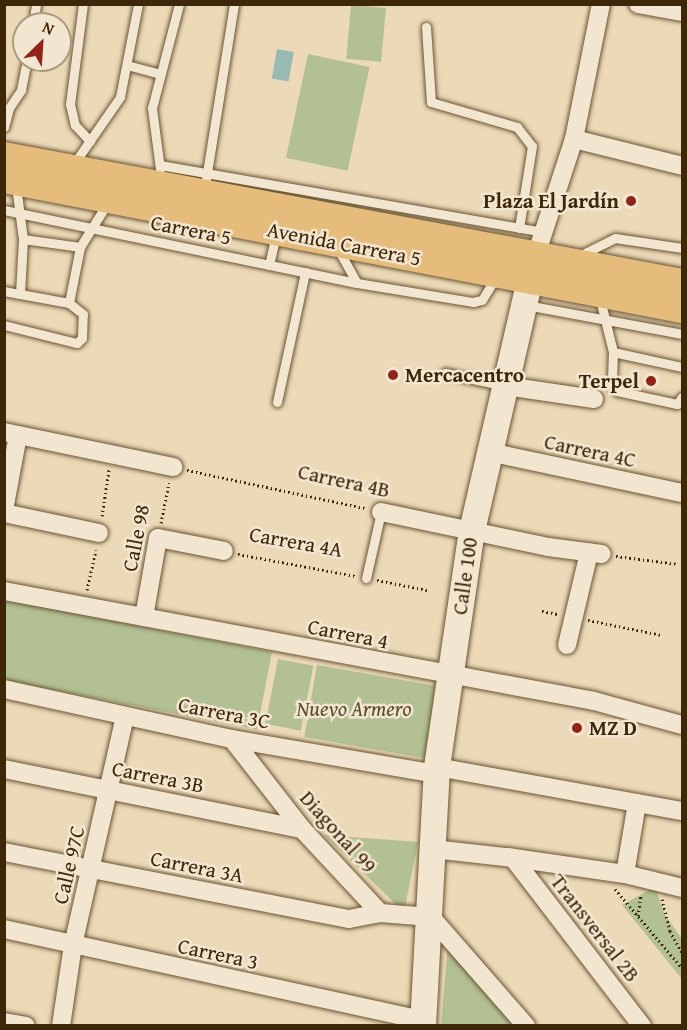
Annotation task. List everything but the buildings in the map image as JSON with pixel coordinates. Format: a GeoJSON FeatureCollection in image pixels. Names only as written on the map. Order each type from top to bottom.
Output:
{"type":"FeatureCollection","features":[{"type":"Feature","properties":{"kind":"main road","name":"Avenida Carrera 5"},"geometry":{"type":"LineString","coordinates":[[8,172],[70,168],[161,176],[205,183],[533,268],[597,293],[682,309]]}},
{"type":"Feature","properties":{"kind":"main road","name":"Avenida Carrera 5"},"geometry":{"type":"LineString","coordinates":[[8,172],[110,199],[499,273],[570,262],[682,283]]}},
{"type":"Feature","properties":{"kind":"street","name":"Calle 100"},"geometry":{"type":"LineString","coordinates":[[423,1023],[431,917],[437,771],[472,531],[533,268],[574,139],[601,4]]}},
{"type":"Feature","properties":{"kind":"street"},"geometry":{"type":"LineString","coordinates":[[638,4],[682,12]]}},
{"type":"Feature","properties":{"kind":"street"},"geometry":{"type":"LineString","coordinates":[[574,139],[682,166]]}},
{"type":"Feature","properties":{"kind":"street"},"geometry":{"type":"LineString","coordinates":[[506,386],[594,399]]}},
{"type":"Feature","properties":{"kind":"street"},"geometry":{"type":"LineString","coordinates":[[99,533],[4,512],[11,433],[173,467]]}},
{"type":"Feature","properties":{"kind":"street","name":"Carrera 4C"},"geometry":{"type":"LineString","coordinates":[[489,452],[682,493]]}},
{"type":"Feature","properties":{"kind":"street","name":"Carrera 4B"},"geometry":{"type":"LineString","coordinates":[[381,512],[596,553]]}},
{"type":"Feature","properties":{"kind":"street","name":"Carrera 4A"},"geometry":{"type":"LineString","coordinates":[[158,538],[224,552]]}},
{"type":"Feature","properties":{"kind":"street","name":"Calle 98"},"geometry":{"type":"LineString","coordinates":[[144,618],[158,538]]}},
{"type":"Feature","properties":{"kind":"street"},"geometry":{"type":"LineString","coordinates":[[567,645],[596,553]]}},
{"type":"Feature","properties":{"kind":"street","name":"Carrera 4"},"geometry":{"type":"LineString","coordinates":[[4,591],[594,701],[682,725]]}},
{"type":"Feature","properties":{"kind":"street","name":"Carrera 3C"},"geometry":{"type":"LineString","coordinates":[[4,689],[232,739],[682,811]]}},
{"type":"Feature","properties":{"kind":"street","name":"Calle 97C"},"geometry":{"type":"LineString","coordinates":[[61,1026],[73,945],[110,791],[125,716]]}},
{"type":"Feature","properties":{"kind":"street","name":"Diagonal 99"},"geometry":{"type":"LineString","coordinates":[[232,739],[302,829],[380,913]]}},
{"type":"Feature","properties":{"kind":"street","name":"Carrera 3B"},"geometry":{"type":"LineString","coordinates":[[4,769],[302,829]]}},
{"type":"Feature","properties":{"kind":"street"},"geometry":{"type":"LineString","coordinates":[[625,874],[637,803]]}},
{"type":"Feature","properties":{"kind":"street"},"geometry":{"type":"LineString","coordinates":[[433,844],[625,874],[682,888]]}},
{"type":"Feature","properties":{"kind":"street","name":"Carrera 3A"},"geometry":{"type":"LineString","coordinates":[[4,852],[350,919],[380,913]]}},
{"type":"Feature","properties":{"kind":"street","name":"Transversal 2B"},"geometry":{"type":"LineString","coordinates":[[513,858],[642,1026]]}},
{"type":"Feature","properties":{"kind":"street"},"geometry":{"type":"LineString","coordinates":[[380,913],[431,917],[526,1026]]}},
{"type":"Feature","properties":{"kind":"street","name":"Carrera 3"},"geometry":{"type":"LineString","coordinates":[[4,929],[423,1023]]}},
{"type":"Feature","properties":{"kind":"street"},"geometry":{"type":"LineString","coordinates":[[4,1022],[26,1026]]}},
{"type":"Feature","properties":{"kind":"lane"},"geometry":{"type":"LineString","coordinates":[[83,4],[70,104],[75,125],[90,141]]}},
{"type":"Feature","properties":{"kind":"lane"},"geometry":{"type":"LineString","coordinates":[[70,168],[120,97],[138,4]]}},
{"type":"Feature","properties":{"kind":"lane"},"geometry":{"type":"LineString","coordinates":[[161,176],[152,108],[179,4]]}},
{"type":"Feature","properties":{"kind":"lane"},"geometry":{"type":"LineString","coordinates":[[234,4],[205,183],[519,228]]}},
{"type":"Feature","properties":{"kind":"lane"},"geometry":{"type":"LineString","coordinates":[[426,27],[431,102],[517,127],[532,146],[519,228],[533,268],[608,320],[682,334]]}},
{"type":"Feature","properties":{"kind":"lane"},"geometry":{"type":"LineString","coordinates":[[127,65],[161,74]]}},
{"type":"Feature","properties":{"kind":"lane"},"geometry":{"type":"LineString","coordinates":[[4,127],[9,108],[21,90],[25,72]]}},
{"type":"Feature","properties":{"kind":"lane"},"geometry":{"type":"LineString","coordinates":[[8,172],[19,213],[22,239],[20,294]]}},
{"type":"Feature","properties":{"kind":"lane"},"geometry":{"type":"LineString","coordinates":[[69,303],[80,247],[110,199]]}},
{"type":"Feature","properties":{"kind":"lane","name":"Carrera 5"},"geometry":{"type":"LineString","coordinates":[[4,210],[357,283],[473,302],[482,300],[499,273]]}},
{"type":"Feature","properties":{"kind":"lane"},"geometry":{"type":"LineString","coordinates":[[269,265],[277,231]]}},
{"type":"Feature","properties":{"kind":"lane"},"geometry":{"type":"LineString","coordinates":[[570,262],[615,238],[682,248]]}},
{"type":"Feature","properties":{"kind":"lane"},"geometry":{"type":"LineString","coordinates":[[22,239],[80,247]]}},
{"type":"Feature","properties":{"kind":"lane"},"geometry":{"type":"LineString","coordinates":[[334,242],[357,283]]}},
{"type":"Feature","properties":{"kind":"lane"},"geometry":{"type":"LineString","coordinates":[[277,402],[305,272]]}},
{"type":"Feature","properties":{"kind":"lane"},"geometry":{"type":"LineString","coordinates":[[4,291],[69,303],[83,314],[82,338],[77,343],[4,325]]}},
{"type":"Feature","properties":{"kind":"lane"},"geometry":{"type":"LineString","coordinates":[[597,293],[608,320],[613,352],[612,385],[617,391],[677,404],[682,397]]}},
{"type":"Feature","properties":{"kind":"lane"},"geometry":{"type":"LineString","coordinates":[[613,352],[682,367]]}},
{"type":"Feature","properties":{"kind":"lane"},"geometry":{"type":"LineString","coordinates":[[445,373],[506,386]]}},
{"type":"Feature","properties":{"kind":"lane"},"geometry":{"type":"LineString","coordinates":[[366,578],[381,512]]}},
{"type":"Feature","properties":{"kind":"path","name":"Carrera 4B"},"geometry":{"type":"LineString","coordinates":[[173,467],[381,512]]}},
{"type":"Feature","properties":{"kind":"path","name":"Calle 98"},"geometry":{"type":"LineString","coordinates":[[158,538],[173,467]]}},
{"type":"Feature","properties":{"kind":"path","name":"Carrera 4A"},"geometry":{"type":"LineString","coordinates":[[224,552],[427,590]]}},
{"type":"Feature","properties":{"kind":"path"},"geometry":{"type":"LineString","coordinates":[[596,553],[677,564]]}},
{"type":"Feature","properties":{"kind":"path"},"geometry":{"type":"LineString","coordinates":[[542,611],[662,635]]}},
{"type":"Feature","properties":{"kind":"path"},"geometry":{"type":"LineString","coordinates":[[598,870],[682,968]]}},
{"type":"Feature","properties":{"kind":"path"},"geometry":{"type":"LineString","coordinates":[[639,916],[652,881]]}},
{"type":"Feature","properties":{"kind":"path"},"geometry":{"type":"LineString","coordinates":[[652,881],[682,953]]}},
{"type":"Feature","properties":{"kind":"green space"},"geometry":{"type":"Polygon","coordinates":[[[351,5],[386,8],[381,62],[346,59],[351,5]]]}},
{"type":"Feature","properties":{"kind":"green space"},"geometry":{"type":"Polygon","coordinates":[[[308,54],[370,67],[348,171],[286,158],[308,54]]]}},
{"type":"Feature","properties":{"kind":"green space"},"geometry":{"type":"Polygon","coordinates":[[[5,600],[272,652],[257,729],[4,680],[5,600]]]}},
{"type":"Feature","properties":{"kind":"green space"},"geometry":{"type":"Polygon","coordinates":[[[278,659],[313,666],[301,731],[265,724],[278,659]]]}},
{"type":"Feature","properties":{"kind":"green space","name":"Nuevo Armero"},"geometry":{"type":"Polygon","coordinates":[[[317,665],[439,687],[426,758],[304,737],[317,665]]]}},
{"type":"Feature","properties":{"kind":"green space"},"geometry":{"type":"Polygon","coordinates":[[[324,835],[418,842],[404,912],[324,835]]]}},
{"type":"Feature","properties":{"kind":"green space"},"geometry":{"type":"Polygon","coordinates":[[[655,887],[665,915],[682,939],[682,979],[622,905],[655,887]]]}},
{"type":"Feature","properties":{"kind":"green space"},"geometry":{"type":"Polygon","coordinates":[[[448,944],[515,1025],[441,1025],[448,944]]]}},
{"type":"Feature","properties":{"kind":"water"},"geometry":{"type":"Polygon","coordinates":[[[277,49],[294,52],[289,81],[272,79],[277,49]]]}},
{"type":"Feature","properties":{"kind":"place","name":"Plaza El Jardín"},"geometry":{"type":"Point","coordinates":[631,201]}},
{"type":"Feature","properties":{"kind":"place","name":"Mercacentro"},"geometry":{"type":"Point","coordinates":[393,375]}},
{"type":"Feature","properties":{"kind":"place","name":"Terpel"},"geometry":{"type":"Point","coordinates":[651,381]}},
{"type":"Feature","properties":{"kind":"place","name":"MZ D"},"geometry":{"type":"Point","coordinates":[577,728]}}]}
